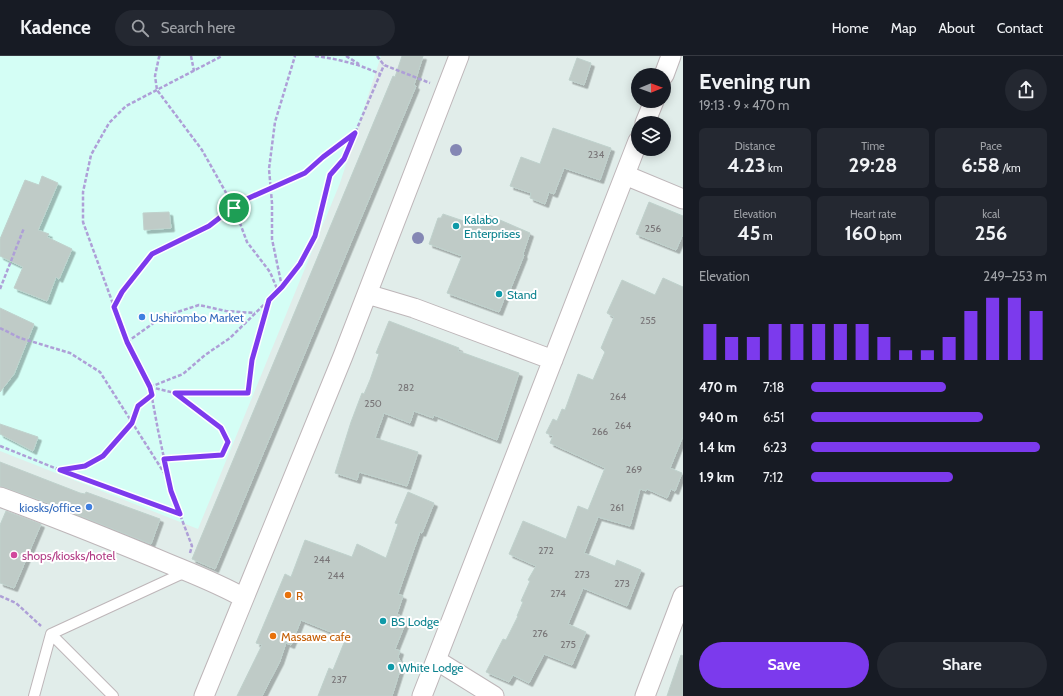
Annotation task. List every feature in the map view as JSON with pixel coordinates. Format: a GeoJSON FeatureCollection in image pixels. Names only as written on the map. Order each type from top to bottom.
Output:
{"type":"FeatureCollection","features":[{"type":"Feature","properties":{"kind":"street"},"geometry":{"type":"LineString","coordinates":[[204,696],[368,294],[459,56]]}},
{"type":"Feature","properties":{"kind":"street"},"geometry":{"type":"LineString","coordinates":[[667,68],[671,56]]}},
{"type":"Feature","properties":{"kind":"street"},"geometry":{"type":"LineString","coordinates":[[422,696],[632,156]]}},
{"type":"Feature","properties":{"kind":"street"},"geometry":{"type":"LineString","coordinates":[[625,175],[683,199]]}},
{"type":"Feature","properties":{"kind":"street"},"geometry":{"type":"LineString","coordinates":[[368,294],[414,308],[541,357],[553,360]]}},
{"type":"Feature","properties":{"kind":"street"},"geometry":{"type":"LineString","coordinates":[[0,496],[58,518],[231,590],[244,598]]}},
{"type":"Feature","properties":{"kind":"street"},"geometry":{"type":"LineString","coordinates":[[645,696],[682,603]]}},
{"type":"Feature","properties":{"kind":"street"},"geometry":{"type":"LineString","coordinates":[[436,660],[494,696]]}},
{"type":"Feature","properties":{"kind":"lane"},"geometry":{"type":"LineString","coordinates":[[34,696],[51,634],[185,571]]}},
{"type":"Feature","properties":{"kind":"lane"},"geometry":{"type":"LineString","coordinates":[[51,634],[113,696]]}},
{"type":"Feature","properties":{"kind":"path"},"geometry":{"type":"LineString","coordinates":[[160,56],[155,76],[157,90],[202,150],[234,208],[248,242],[270,272],[278,291]]}},
{"type":"Feature","properties":{"kind":"path"},"geometry":{"type":"LineString","coordinates":[[191,56],[194,71]]}},
{"type":"Feature","properties":{"kind":"path"},"geometry":{"type":"LineString","coordinates":[[185,571],[192,546],[171,491],[150,387],[127,342],[83,222],[83,192],[91,155],[109,123],[126,106],[222,56]]}},
{"type":"Feature","properties":{"kind":"path"},"geometry":{"type":"LineString","coordinates":[[282,287],[272,239],[269,169],[275,122],[295,56]]}},
{"type":"Feature","properties":{"kind":"path"},"geometry":{"type":"LineString","coordinates":[[315,56],[332,58],[363,66]]}},
{"type":"Feature","properties":{"kind":"path"},"geometry":{"type":"LineString","coordinates":[[346,56],[380,74]]}},
{"type":"Feature","properties":{"kind":"path"},"geometry":{"type":"LineString","coordinates":[[377,56],[384,65],[447,88]]}},
{"type":"Feature","properties":{"kind":"path"},"geometry":{"type":"LineString","coordinates":[[150,387],[183,374],[230,338],[282,287],[300,264],[315,236],[330,175],[344,159],[384,65]]}},
{"type":"Feature","properties":{"kind":"path"},"geometry":{"type":"LineString","coordinates":[[114,307],[122,292],[152,254],[209,226],[240,202],[305,173],[323,157],[355,133]]}},
{"type":"Feature","properties":{"kind":"path"},"geometry":{"type":"LineString","coordinates":[[0,289],[24,228]]}},
{"type":"Feature","properties":{"kind":"path"},"geometry":{"type":"LineString","coordinates":[[150,387],[175,393],[248,393],[252,360],[269,300]]}},
{"type":"Feature","properties":{"kind":"path"},"geometry":{"type":"LineString","coordinates":[[127,342],[162,316],[199,305],[226,311],[255,314]]}},
{"type":"Feature","properties":{"kind":"path"},"geometry":{"type":"LineString","coordinates":[[0,328],[20,338],[70,353],[100,372],[169,481]]}},
{"type":"Feature","properties":{"kind":"path"},"geometry":{"type":"LineString","coordinates":[[164,459],[222,455],[228,442],[221,428],[175,393]]}},
{"type":"Feature","properties":{"kind":"path"},"geometry":{"type":"LineString","coordinates":[[60,470],[85,466],[103,456],[132,423],[138,406],[152,395]]}},
{"type":"Feature","properties":{"kind":"path"},"geometry":{"type":"LineString","coordinates":[[0,446],[60,470],[180,514]]}},
{"type":"Feature","properties":{"kind":"path"},"geometry":{"type":"LineString","coordinates":[[0,596],[16,603],[51,634]]}},
{"type":"Feature","properties":{"kind":"shaded area","name":"Ushirombo Market"},"geometry":{"type":"Polygon","coordinates":[[[0,56],[381,56],[340,183],[198,529],[0,451],[0,56]]]}},
{"type":"Feature","properties":{"kind":"building"},"geometry":{"type":"Polygon","coordinates":[[[402,56],[423,56],[414,85],[416,86],[215,569],[192,559],[393,76],[395,77],[402,56]]]}},
{"type":"Feature","properties":{"kind":"building"},"geometry":{"type":"Polygon","coordinates":[[[577,58],[591,63],[584,85],[569,80],[577,58]]]}},
{"type":"Feature","properties":{"kind":"building"},"geometry":{"type":"Polygon","coordinates":[[[553,128],[611,148],[600,180],[564,168],[554,194],[549,192],[545,204],[530,198],[531,193],[510,186],[521,157],[540,164],[553,128]]]}},
{"type":"Feature","properties":{"kind":"building"},"geometry":{"type":"Polygon","coordinates":[[[42,176],[58,183],[38,230],[49,234],[47,237],[72,249],[59,279],[56,277],[47,301],[14,288],[23,267],[0,256],[0,239],[25,180],[39,185],[42,176]]]}},
{"type":"Feature","properties":{"kind":"building"},"geometry":{"type":"Polygon","coordinates":[[[649,202],[683,216],[683,234],[676,250],[636,234],[649,202]]]}},
{"type":"Feature","properties":{"kind":"building"},"geometry":{"type":"Polygon","coordinates":[[[169,212],[171,228],[144,230],[143,213],[169,212]]]}},
{"type":"Feature","properties":{"kind":"building"},"geometry":{"type":"Polygon","coordinates":[[[443,214],[481,227],[486,214],[530,233],[523,254],[524,255],[510,290],[508,289],[499,312],[447,293],[462,256],[429,244],[438,218],[441,218],[443,214]]]}},
{"type":"Feature","properties":{"kind":"building"},"geometry":{"type":"Polygon","coordinates":[[[663,278],[683,287],[683,436],[670,468],[682,473],[675,491],[671,489],[667,498],[647,489],[646,491],[640,489],[630,526],[598,517],[584,553],[615,566],[617,560],[641,570],[627,606],[583,588],[568,624],[586,632],[572,665],[544,654],[529,683],[513,675],[509,682],[486,672],[503,639],[506,640],[518,616],[523,602],[521,601],[530,581],[528,580],[536,566],[509,554],[523,521],[566,539],[578,506],[588,510],[605,468],[550,443],[553,436],[546,433],[553,419],[557,421],[562,409],[565,410],[578,374],[593,380],[605,352],[601,348],[614,317],[607,313],[622,280],[655,295],[663,278]]]}},
{"type":"Feature","properties":{"kind":"building"},"geometry":{"type":"Polygon","coordinates":[[[0,308],[34,324],[14,374],[0,392],[0,308]]]}},
{"type":"Feature","properties":{"kind":"building"},"geometry":{"type":"Polygon","coordinates":[[[389,321],[459,348],[458,351],[519,373],[497,440],[434,415],[433,418],[414,411],[410,423],[384,413],[375,438],[418,452],[407,486],[359,472],[357,480],[335,473],[351,422],[362,393],[364,394],[370,380],[379,354],[376,353],[389,321]]]}},
{"type":"Feature","properties":{"kind":"building"},"geometry":{"type":"Polygon","coordinates":[[[0,424],[38,437],[33,451],[0,434],[0,424]]]}},
{"type":"Feature","properties":{"kind":"building","name":"kiosks/office"},"geometry":{"type":"Polygon","coordinates":[[[0,462],[80,493],[85,494],[86,492],[160,519],[151,544],[43,501],[0,486],[0,462]]]}},
{"type":"Feature","properties":{"kind":"building"},"geometry":{"type":"Polygon","coordinates":[[[408,492],[434,503],[422,533],[420,532],[398,594],[403,596],[397,614],[407,619],[395,649],[400,651],[398,657],[402,664],[392,696],[318,696],[329,668],[333,670],[346,638],[301,620],[291,645],[286,643],[280,661],[262,696],[237,696],[262,645],[256,643],[285,574],[291,577],[305,540],[352,557],[357,544],[386,558],[398,524],[395,523],[408,492]]]}},
{"type":"Feature","properties":{"kind":"building","name":"shops/kiosks/hotel"},"geometry":{"type":"Polygon","coordinates":[[[6,511],[41,524],[14,588],[0,583],[0,525],[6,511]]]}},
{"type":"Feature","properties":{"kind":"building"},"geometry":{"type":"Polygon","coordinates":[[[681,655],[683,656],[683,696],[667,696],[681,655]]]}},
{"type":"Feature","properties":{"kind":"place","name":"Kalabo Enterprises"},"geometry":{"type":"Point","coordinates":[456,226]}},
{"type":"Feature","properties":{"kind":"place","name":"Stand"},"geometry":{"type":"Point","coordinates":[499,294]}},
{"type":"Feature","properties":{"kind":"place","name":"Ushirombo Market"},"geometry":{"type":"Point","coordinates":[142,317]}},
{"type":"Feature","properties":{"kind":"place","name":"kiosks/office"},"geometry":{"type":"Point","coordinates":[89,507]}},
{"type":"Feature","properties":{"kind":"place","name":"shops/kiosks/hotel"},"geometry":{"type":"Point","coordinates":[14,555]}},
{"type":"Feature","properties":{"kind":"place","name":"R"},"geometry":{"type":"Point","coordinates":[288,595]}},
{"type":"Feature","properties":{"kind":"place","name":"BS Lodge"},"geometry":{"type":"Point","coordinates":[383,621]}},
{"type":"Feature","properties":{"kind":"place","name":"Massawe cafe"},"geometry":{"type":"Point","coordinates":[273,636]}},
{"type":"Feature","properties":{"kind":"place","name":"White Lodge"},"geometry":{"type":"Point","coordinates":[391,667]}},
{"type":"Feature","properties":{"kind":"route"},"geometry":{"type":"LineString","coordinates":[[355,133],[344,159],[330,175],[315,236],[300,264],[282,287],[269,300],[252,360],[248,393],[175,393],[221,428],[228,442],[222,455],[164,459],[171,491],[180,514],[60,470],[85,466],[103,456],[132,423],[138,406],[152,395],[150,387],[127,342],[114,307],[122,292],[152,254],[209,226],[234,208],[240,202],[305,173],[323,157],[355,133]]}}]}
